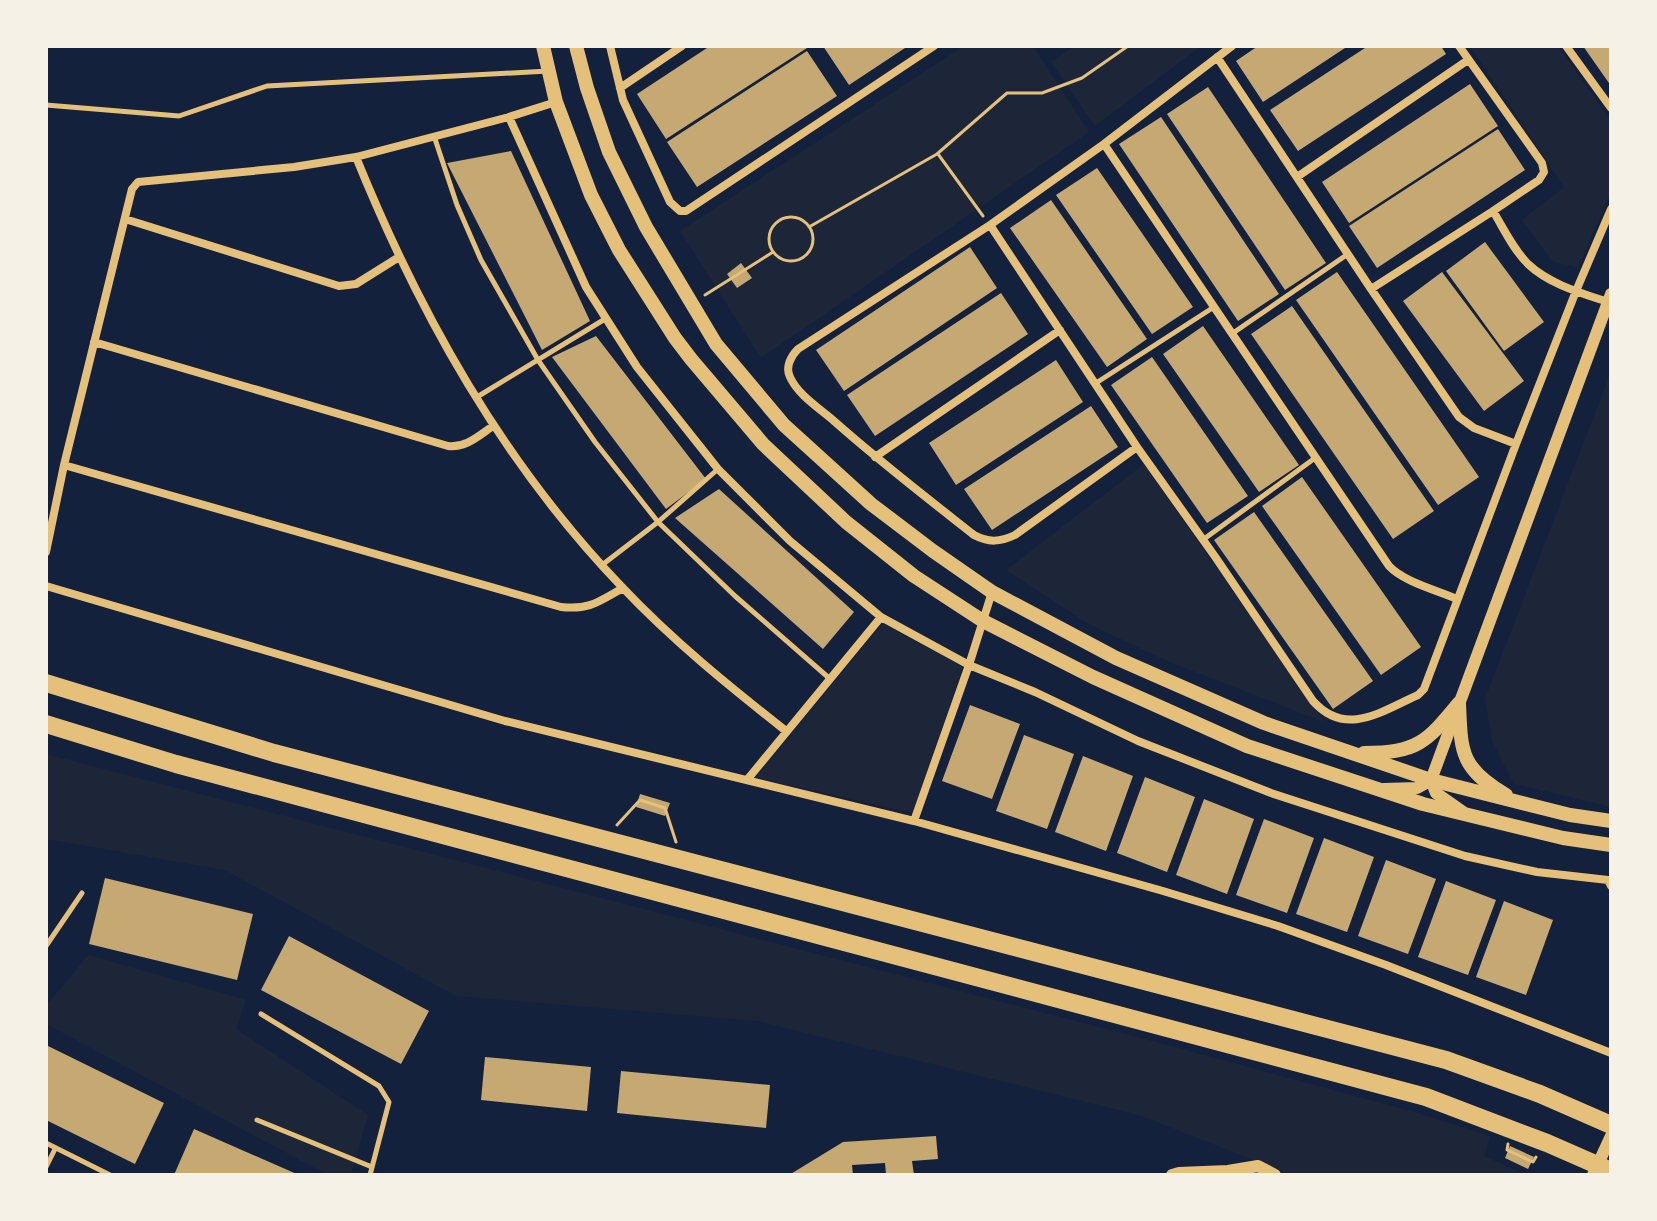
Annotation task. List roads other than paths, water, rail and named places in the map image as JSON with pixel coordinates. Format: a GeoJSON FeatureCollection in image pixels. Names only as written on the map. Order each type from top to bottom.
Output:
{"type":"FeatureCollection","features":[{"type":"Feature","properties":{"kind":"highway"},"geometry":{"type":"LineString","coordinates":[[46,683],[274,753],[1446,1060],[1540,1094],[1611,1125]]}},
{"type":"Feature","properties":{"kind":"highway"},"geometry":{"type":"LineString","coordinates":[[46,724],[176,764],[1426,1097],[1556,1146],[1611,1171]]}},
{"type":"Feature","properties":{"kind":"main road"},"geometry":{"type":"LineString","coordinates":[[543,46],[556,102],[591,195],[619,250],[683,349],[763,444],[846,522],[914,576],[983,621],[1093,677],[1247,746],[1423,804],[1563,838],[1611,845]]}},
{"type":"Feature","properties":{"kind":"main road"},"geometry":{"type":"LineString","coordinates":[[576,46],[609,152],[646,227],[716,344],[784,425],[871,504],[933,551],[992,592],[1116,658],[1264,723],[1431,780],[1570,815],[1611,821]]}},
{"type":"Feature","properties":{"kind":"main road"},"geometry":{"type":"LineString","coordinates":[[763,444],[784,425]]}},
{"type":"Feature","properties":{"kind":"main road"},"geometry":{"type":"LineString","coordinates":[[1352,753],[1401,751],[1435,732],[1459,703]]}},
{"type":"Feature","properties":{"kind":"main road"},"geometry":{"type":"LineString","coordinates":[[1459,703],[1461,742],[1467,760],[1479,778],[1519,802]]}},
{"type":"Feature","properties":{"kind":"street"},"geometry":{"type":"LineString","coordinates":[[610,46],[623,100],[670,202],[680,211],[693,209],[934,46]]}},
{"type":"Feature","properties":{"kind":"street"},"geometry":{"type":"LineString","coordinates":[[620,88],[682,46]]}},
{"type":"Feature","properties":{"kind":"street"},"geometry":{"type":"LineString","coordinates":[[1137,447],[1015,535],[993,542],[984,540],[875,457],[803,395],[790,378],[789,362],[798,349],[990,225],[1104,144],[1232,46]]}},
{"type":"Feature","properties":{"kind":"street"},"geometry":{"type":"LineString","coordinates":[[1371,289],[1539,180],[1544,172],[1459,46]]}},
{"type":"Feature","properties":{"kind":"street"},"geometry":{"type":"LineString","coordinates":[[1566,46],[1611,108]]}},
{"type":"Feature","properties":{"kind":"street"},"geometry":{"type":"LineString","coordinates":[[1217,57],[1459,417],[1474,428],[1516,444]]}},
{"type":"Feature","properties":{"kind":"street"},"geometry":{"type":"LineString","coordinates":[[1297,177],[1468,60]]}},
{"type":"Feature","properties":{"kind":"street"},"geometry":{"type":"LineString","coordinates":[[46,552],[64,465],[132,189],[138,182],[294,167],[356,157],[556,102]]}},
{"type":"Feature","properties":{"kind":"street"},"geometry":{"type":"LineString","coordinates":[[509,117],[586,287],[637,367],[718,469],[790,541],[881,617],[969,665],[1035,692],[1138,741],[1271,793],[1465,856],[1537,872],[1608,880],[1611,886]]}},
{"type":"Feature","properties":{"kind":"street"},"geometry":{"type":"LineString","coordinates":[[1104,144],[1395,572],[1457,599]]}},
{"type":"Feature","properties":{"kind":"street"},"geometry":{"type":"LineString","coordinates":[[356,157],[399,257],[442,340],[493,426],[533,481],[623,588],[718,677],[786,731]]}},
{"type":"Feature","properties":{"kind":"street"},"geometry":{"type":"LineString","coordinates":[[990,225],[1137,447],[1313,701],[1322,712],[1352,721],[1363,720],[1418,695],[1424,689],[1516,444],[1611,209]]}},
{"type":"Feature","properties":{"kind":"street"},"geometry":{"type":"LineString","coordinates":[[1378,789],[1417,788],[1431,780],[1610,298],[1576,291],[1544,276],[1517,250],[1493,211]]}},
{"type":"Feature","properties":{"kind":"street"},"geometry":{"type":"LineString","coordinates":[[125,219],[339,286],[356,284],[399,257]]}},
{"type":"Feature","properties":{"kind":"street"},"geometry":{"type":"LineString","coordinates":[[875,457],[1060,330]]}},
{"type":"Feature","properties":{"kind":"street"},"geometry":{"type":"LineString","coordinates":[[94,342],[448,446],[466,444],[493,426]]}},
{"type":"Feature","properties":{"kind":"street"},"geometry":{"type":"LineString","coordinates":[[64,465],[561,607],[579,609],[623,588]]}},
{"type":"Feature","properties":{"kind":"street"},"geometry":{"type":"LineString","coordinates":[[46,586],[505,721],[914,821],[1163,891],[1278,926],[1386,965],[1611,1053]]}},
{"type":"Feature","properties":{"kind":"street"},"geometry":{"type":"LineString","coordinates":[[914,821],[992,592]]}},
{"type":"Feature","properties":{"kind":"street"},"geometry":{"type":"LineString","coordinates":[[747,780],[881,617]]}},
{"type":"Feature","properties":{"kind":"street"},"geometry":{"type":"LineString","coordinates":[[1431,780],[1436,793],[1468,815]]}},
{"type":"Feature","properties":{"kind":"street"},"geometry":{"type":"LineString","coordinates":[[1593,1175],[1611,1136]]}},
{"type":"Feature","properties":{"kind":"street"},"geometry":{"type":"LineString","coordinates":[[1172,1175],[1258,1166],[1275,1175]]}},
{"type":"Feature","properties":{"kind":"lane"},"geometry":{"type":"LineString","coordinates":[[46,105],[179,116],[267,86],[549,71]]}},
{"type":"Feature","properties":{"kind":"lane"},"geometry":{"type":"LineString","coordinates":[[434,136],[457,205],[481,260],[538,360],[595,442],[658,522],[735,596],[829,678]]}},
{"type":"Feature","properties":{"kind":"lane"},"geometry":{"type":"LineString","coordinates":[[1232,334],[1348,254]]}},
{"type":"Feature","properties":{"kind":"lane"},"geometry":{"type":"LineString","coordinates":[[1095,384],[1214,307]]}},
{"type":"Feature","properties":{"kind":"lane"},"geometry":{"type":"LineString","coordinates":[[476,397],[606,319]]}},
{"type":"Feature","properties":{"kind":"lane"},"geometry":{"type":"LineString","coordinates":[[1203,540],[1315,457]]}},
{"type":"Feature","properties":{"kind":"lane"},"geometry":{"type":"LineString","coordinates":[[602,565],[658,522],[718,469]]}},
{"type":"Feature","properties":{"kind":"lane"},"geometry":{"type":"LineString","coordinates":[[46,946],[82,893]]}},
{"type":"Feature","properties":{"kind":"lane"},"geometry":{"type":"LineString","coordinates":[[261,1014],[379,1086],[389,1102],[370,1175]]}},
{"type":"Feature","properties":{"kind":"lane"},"geometry":{"type":"LineString","coordinates":[[257,1120],[372,1167]]}},
{"type":"Feature","properties":{"kind":"lane"},"geometry":{"type":"LineString","coordinates":[[46,1143],[110,1175]]}},
{"type":"Feature","properties":{"kind":"lane"},"geometry":{"type":"LineString","coordinates":[[46,1167],[55,1149]]}}]}
